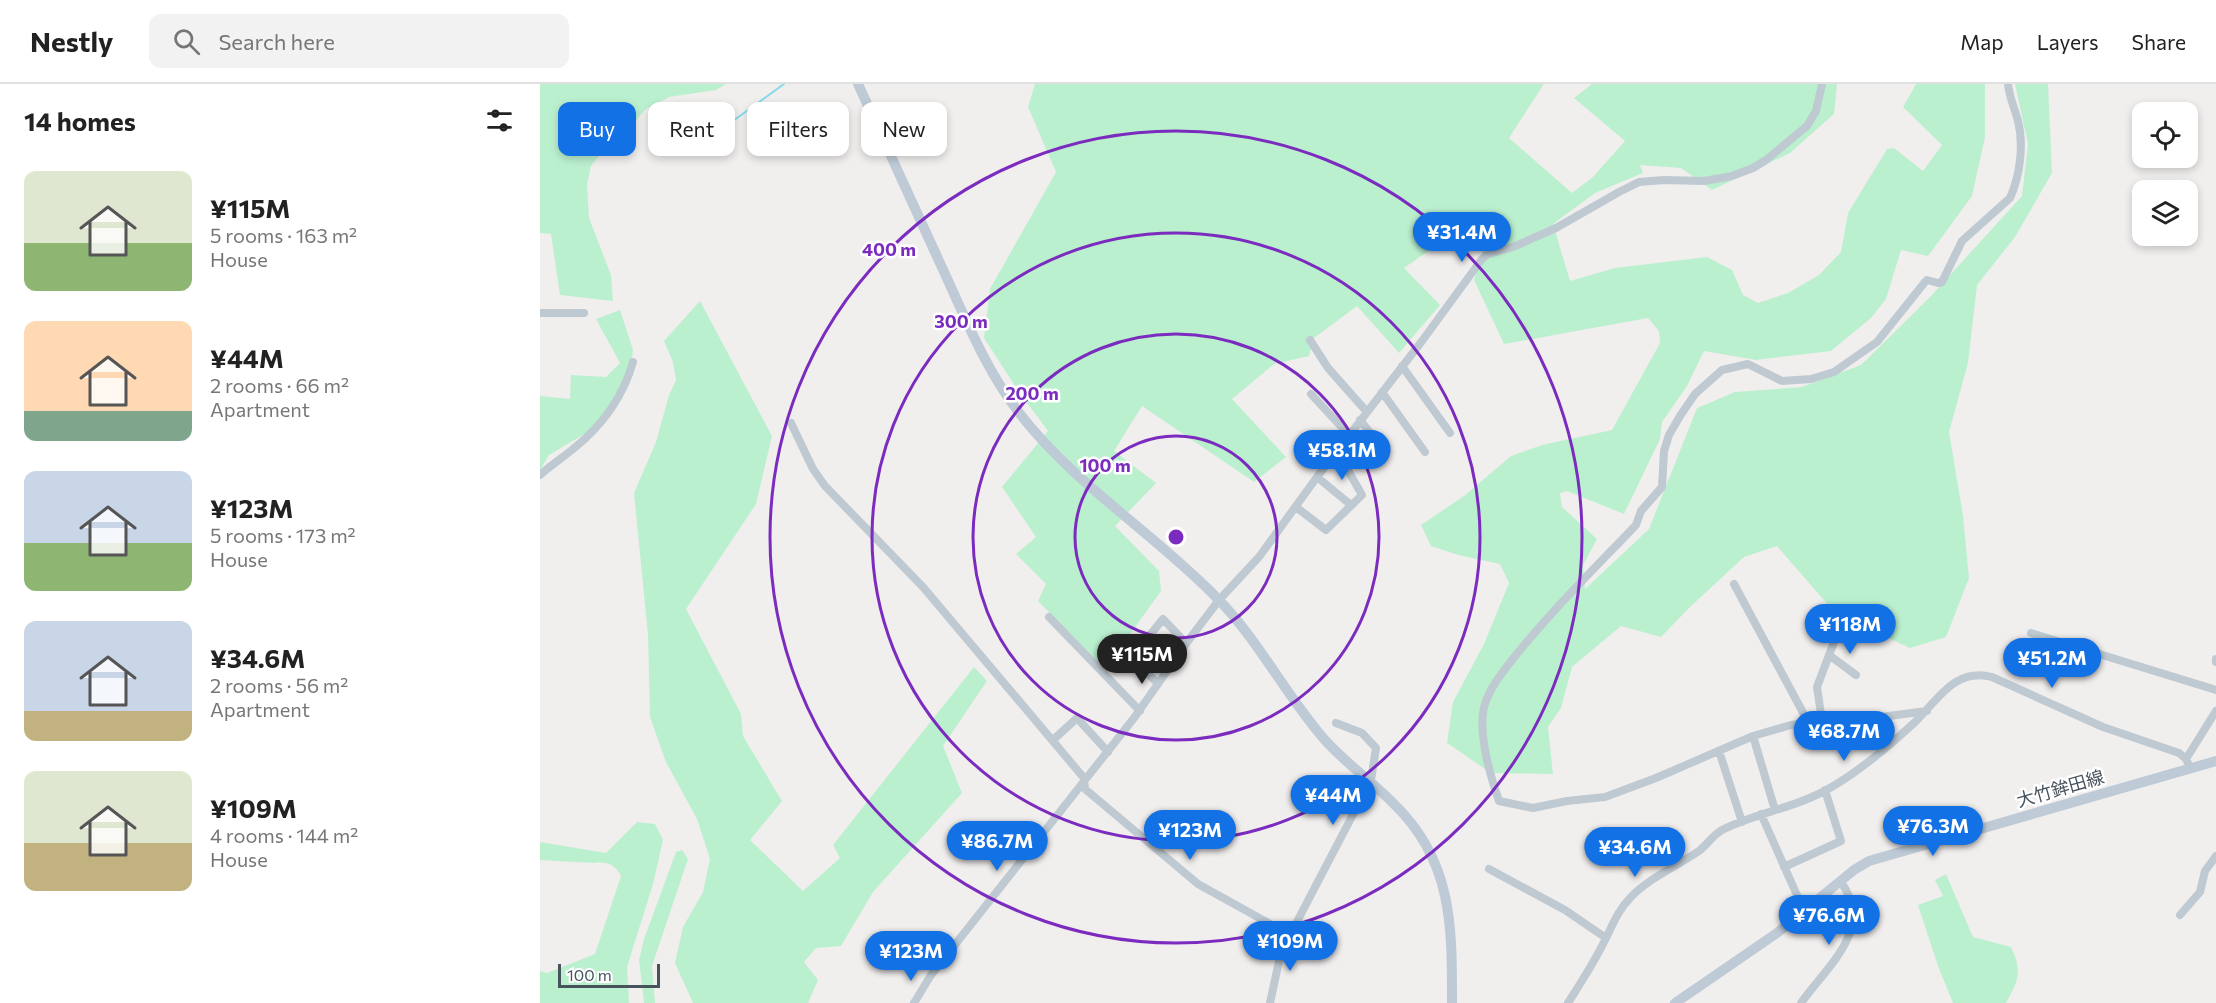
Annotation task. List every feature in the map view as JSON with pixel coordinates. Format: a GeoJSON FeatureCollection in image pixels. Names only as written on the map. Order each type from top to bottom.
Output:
{"type":"FeatureCollection","features":[{"type":"Feature","properties":{"kind":"street"},"geometry":{"type":"LineString","coordinates":[[858,84],[970,329],[993,374],[1019,413],[1055,454],[1194,575],[1219,600],[1251,636],[1300,709],[1325,741],[1371,780],[1417,828],[1432,855],[1446,896],[1451,931],[1452,1003]]}},
{"type":"Feature","properties":{"kind":"street"},"geometry":{"type":"LineString","coordinates":[[914,1003],[931,975],[1140,711],[1186,643],[1219,600],[1259,557],[1476,266],[1488,254],[1513,247],[1556,228],[1640,182],[1704,181],[1732,176],[1753,168],[1807,126],[1820,100],[1822,84]]}},
{"type":"Feature","properties":{"kind":"street"},"geometry":{"type":"LineString","coordinates":[[1927,711],[1858,720],[1822,720],[1791,724],[1753,736],[1656,778],[1605,797],[1533,808],[1499,801],[1492,782],[1482,719],[1494,683],[1526,642],[1636,525],[1641,511],[1662,487],[1664,450],[1669,435],[1695,394],[1722,370],[1748,364],[1782,381],[1811,379],[1834,372],[1877,342],[1925,282],[1928,280],[1942,282],[1962,241],[2010,198],[2013,190],[2018,173],[2019,123],[2008,84]]}},
{"type":"Feature","properties":{"kind":"street"},"geometry":{"type":"LineString","coordinates":[[540,313],[584,313]]}},
{"type":"Feature","properties":{"kind":"street"},"geometry":{"type":"LineString","coordinates":[[1310,340],[1328,368],[1367,412]]}},
{"type":"Feature","properties":{"kind":"street"},"geometry":{"type":"LineString","coordinates":[[540,475],[590,434],[608,414],[628,380],[633,362]]}},
{"type":"Feature","properties":{"kind":"street"},"geometry":{"type":"LineString","coordinates":[[1402,366],[1450,433]]}},
{"type":"Feature","properties":{"kind":"street"},"geometry":{"type":"LineString","coordinates":[[1382,392],[1425,452]]}},
{"type":"Feature","properties":{"kind":"street"},"geometry":{"type":"LineString","coordinates":[[1311,394],[1349,435]]}},
{"type":"Feature","properties":{"kind":"street"},"geometry":{"type":"LineString","coordinates":[[1360,420],[1382,448]]}},
{"type":"Feature","properties":{"kind":"street"},"geometry":{"type":"LineString","coordinates":[[791,423],[813,470],[825,486],[923,587],[1084,778],[1085,789],[1198,884],[1290,935]]}},
{"type":"Feature","properties":{"kind":"street"},"geometry":{"type":"LineString","coordinates":[[1296,507],[1326,530],[1362,495],[1337,451]]}},
{"type":"Feature","properties":{"kind":"street"},"geometry":{"type":"LineString","coordinates":[[1317,477],[1351,505]]}},
{"type":"Feature","properties":{"kind":"street"},"geometry":{"type":"LineString","coordinates":[[1734,584],[1808,722]]}},
{"type":"Feature","properties":{"kind":"street"},"geometry":{"type":"LineString","coordinates":[[1049,617],[1140,711]]}},
{"type":"Feature","properties":{"kind":"street"},"geometry":{"type":"LineString","coordinates":[[1158,684],[1132,657],[1163,619],[1186,643]]}},
{"type":"Feature","properties":{"kind":"street"},"geometry":{"type":"LineString","coordinates":[[1822,720],[1817,687],[1840,626]]}},
{"type":"Feature","properties":{"kind":"street"},"geometry":{"type":"LineString","coordinates":[[2031,633],[2216,690]]}},
{"type":"Feature","properties":{"kind":"street"},"geometry":{"type":"LineString","coordinates":[[1829,655],[1856,675]]}},
{"type":"Feature","properties":{"kind":"street"},"geometry":{"type":"LineString","coordinates":[[1568,1003],[1606,938],[1618,912],[1632,896],[1699,851],[1719,831],[1813,797],[1825,790],[1882,752],[1927,711],[1947,688],[1965,676],[1982,674],[2012,685],[2103,726],[2179,753],[2188,764],[2216,711]]}},
{"type":"Feature","properties":{"kind":"street"},"geometry":{"type":"LineString","coordinates":[[1053,740],[1077,718],[1108,752]]}},
{"type":"Feature","properties":{"kind":"street"},"geometry":{"type":"LineString","coordinates":[[1269,1003],[1279,961],[1290,935],[1371,780],[1376,748],[1362,733],[1336,723]]}},
{"type":"Feature","properties":{"kind":"street"},"geometry":{"type":"LineString","coordinates":[[1753,736],[1774,810]]}},
{"type":"Feature","properties":{"kind":"street"},"geometry":{"type":"LineString","coordinates":[[1719,751],[1742,822]]}},
{"type":"Feature","properties":{"kind":"street","name":"大竹鉾田線"},"geometry":{"type":"LineString","coordinates":[[1675,1003],[1734,964],[1869,861],[2188,764],[2216,761]]}},
{"type":"Feature","properties":{"kind":"street"},"geometry":{"type":"LineString","coordinates":[[1784,867],[1841,841],[1825,790]]}},
{"type":"Feature","properties":{"kind":"street"},"geometry":{"type":"LineString","coordinates":[[1761,814],[1804,911]]}},
{"type":"Feature","properties":{"kind":"street"},"geometry":{"type":"LineString","coordinates":[[2180,915],[2200,892],[2205,871],[2216,856]]}},
{"type":"Feature","properties":{"kind":"street"},"geometry":{"type":"LineString","coordinates":[[1489,868],[1565,910],[1606,938]]}},
{"type":"Feature","properties":{"kind":"street"},"geometry":{"type":"LineString","coordinates":[[1801,1003],[1850,937],[1853,922],[1851,904],[1847,890],[1840,881]]}},
{"type":"Feature","properties":{"kind":"green space"},"geometry":{"type":"Polygon","coordinates":[[[540,84],[726,84],[716,90],[669,97],[659,102],[648,102],[648,108],[636,120],[636,102],[558,102],[558,156],[599,156],[591,166],[587,184],[589,218],[611,275],[613,301],[560,295],[551,234],[540,233],[540,84]]]}},
{"type":"Feature","properties":{"kind":"green space"},"geometry":{"type":"Polygon","coordinates":[[[1035,84],[1544,84],[1509,138],[1572,193],[1593,177],[1625,141],[1574,98],[1592,84],[1837,84],[1834,114],[1790,153],[1712,190],[1681,168],[1640,165],[1643,173],[1595,193],[1553,224],[1570,281],[1615,268],[1707,257],[1732,270],[1743,295],[1758,303],[1788,293],[1819,275],[1841,252],[1848,213],[1887,149],[1894,148],[1923,171],[1942,145],[1903,107],[1916,84],[1985,84],[1985,137],[1972,196],[1928,256],[1901,250],[1886,299],[1871,318],[1831,351],[1756,360],[1704,351],[1687,386],[1662,422],[1660,439],[1624,514],[1567,491],[1560,493],[1562,507],[1597,539],[1583,565],[1585,589],[1649,529],[1697,408],[1735,392],[1802,387],[1861,365],[1930,297],[2022,196],[2028,144],[2015,84],[2048,84],[2052,173],[2015,237],[1977,285],[1968,363],[1949,432],[1963,516],[1969,578],[1946,637],[1910,648],[1836,614],[1777,546],[1744,557],[1661,637],[1621,626],[1572,667],[1561,708],[1548,727],[1553,774],[1491,773],[1447,743],[1453,702],[1484,644],[1509,583],[1500,564],[1458,555],[1431,546],[1421,525],[1464,496],[1511,456],[1542,445],[1612,430],[1660,343],[1659,331],[1648,318],[1504,344],[1474,280],[1486,240],[1477,217],[1404,268],[1440,305],[1399,353],[1357,306],[1314,338],[1309,356],[1274,364],[1232,399],[1286,457],[1254,482],[1142,406],[1114,451],[1156,483],[1115,526],[1159,571],[1161,591],[1105,669],[1038,601],[1046,584],[1016,554],[1036,537],[1002,487],[1048,431],[984,338],[990,289],[1056,172],[1028,107],[1035,84]]]}},
{"type":"Feature","properties":{"kind":"green space"},"geometry":{"type":"Polygon","coordinates":[[[700,301],[772,436],[756,504],[686,609],[741,714],[743,736],[782,801],[750,840],[803,891],[840,858],[833,845],[974,667],[987,681],[943,746],[962,793],[873,892],[841,946],[816,948],[804,962],[818,980],[808,1003],[693,1003],[675,963],[683,927],[703,892],[710,859],[697,819],[666,762],[650,717],[648,635],[634,493],[656,442],[669,395],[676,380],[673,362],[664,341],[700,301]]]}},
{"type":"Feature","properties":{"kind":"green space"},"geometry":{"type":"Polygon","coordinates":[[[620,310],[633,350],[631,367],[605,422],[549,455],[540,470],[540,396],[570,399],[571,375],[606,377],[620,363],[596,319],[620,310]]]}},
{"type":"Feature","properties":{"kind":"green space"},"geometry":{"type":"Polygon","coordinates":[[[637,822],[655,824],[663,840],[653,884],[627,967],[629,1003],[540,1003],[540,971],[547,973],[595,954],[621,876],[616,869],[606,863],[540,860],[540,842],[606,853],[637,822]]]}},
{"type":"Feature","properties":{"kind":"green space"},"geometry":{"type":"Polygon","coordinates":[[[682,850],[688,859],[652,966],[655,1003],[644,1003],[639,960],[644,939],[676,852],[682,850]]]}},
{"type":"Feature","properties":{"kind":"green space"},"geometry":{"type":"Polygon","coordinates":[[[1946,874],[1973,937],[2011,947],[2018,970],[2014,988],[2006,1003],[1953,1003],[1918,905],[1943,896],[1935,880],[1946,874]]]}},
{"type":"Feature","properties":{"kind":"waterway"},"geometry":{"type":"LineString","coordinates":[[735,120],[784,84]]}}]}
